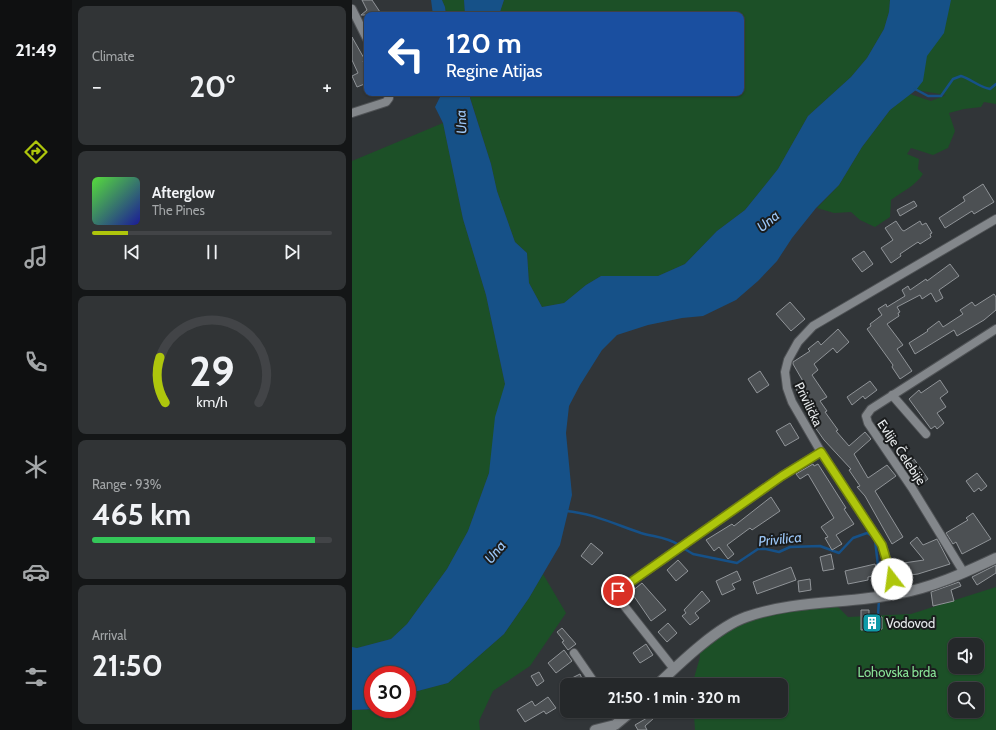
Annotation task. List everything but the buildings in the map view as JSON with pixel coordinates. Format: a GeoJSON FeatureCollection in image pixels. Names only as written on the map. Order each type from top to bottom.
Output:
{"type":"FeatureCollection","features":[{"type":"Feature","properties":{"kind":"street"},"geometry":{"type":"LineString","coordinates":[[352,9],[364,33]]}},
{"type":"Feature","properties":{"kind":"street"},"geometry":{"type":"LineString","coordinates":[[352,114],[386,102],[389,96]]}},
{"type":"Feature","properties":{"kind":"street","name":"Privilička"},"geometry":{"type":"LineString","coordinates":[[895,594],[890,568],[882,545],[821,452],[792,402],[787,388],[785,372],[788,360],[798,342],[813,326],[823,319],[996,219]]}},
{"type":"Feature","properties":{"kind":"street","name":"Evlije Čelebije"},"geometry":{"type":"LineString","coordinates":[[964,573],[912,488],[868,423],[866,416],[871,409],[892,394],[996,329]]}},
{"type":"Feature","properties":{"kind":"street"},"geometry":{"type":"LineString","coordinates":[[892,394],[926,434]]}},
{"type":"Feature","properties":{"kind":"street"},"geometry":{"type":"LineString","coordinates":[[674,668],[618,598],[618,591],[782,476],[821,452]]}},
{"type":"Feature","properties":{"kind":"street"},"geometry":{"type":"LineString","coordinates":[[664,678],[674,668],[721,631],[746,617],[785,608],[895,594],[921,589],[964,573],[996,558]]}},
{"type":"Feature","properties":{"kind":"street"},"geometry":{"type":"LineString","coordinates":[[574,653],[591,678]]}},
{"type":"Feature","properties":{"kind":"street"},"geometry":{"type":"LineString","coordinates":[[595,730],[615,725],[623,718]]}},
{"type":"Feature","properties":{"kind":"green space"},"geometry":{"type":"Polygon","coordinates":[[[442,0],[464,0],[465,12],[446,12],[442,0]]]}},
{"type":"Feature","properties":{"kind":"green space"},"geometry":{"type":"Polygon","coordinates":[[[504,0],[890,0],[889,12],[884,29],[867,58],[851,77],[808,116],[778,169],[745,210],[717,231],[685,264],[658,276],[601,276],[586,285],[564,303],[542,307],[529,283],[527,253],[515,242],[497,191],[491,164],[470,96],[744,96],[744,12],[500,12],[504,0]]]}},
{"type":"Feature","properties":{"kind":"green space"},"geometry":{"type":"Polygon","coordinates":[[[938,0],[996,0],[996,104],[984,102],[981,107],[949,113],[955,131],[948,148],[933,155],[911,148],[907,154],[919,159],[918,169],[923,174],[913,185],[891,200],[890,217],[875,227],[860,220],[851,212],[834,213],[817,208],[839,185],[862,147],[890,110],[910,94],[931,101],[946,95],[916,90],[938,0]]]}},
{"type":"Feature","properties":{"kind":"green space"},"geometry":{"type":"Polygon","coordinates":[[[443,123],[463,219],[486,295],[505,384],[489,473],[468,531],[447,569],[407,624],[391,639],[357,648],[352,647],[352,161],[443,123]]]}},
{"type":"Feature","properties":{"kind":"green space"},"geometry":{"type":"Polygon","coordinates":[[[543,574],[566,613],[530,666],[493,691],[479,721],[480,730],[352,730],[352,710],[364,710],[364,718],[416,718],[416,691],[448,683],[504,634],[529,598],[543,574]]]}},
{"type":"Feature","properties":{"kind":"green space","name":"Lohovska brda"},"geometry":{"type":"Polygon","coordinates":[[[996,587],[996,730],[695,730],[694,718],[788,718],[788,678],[694,678],[700,657],[699,648],[733,624],[832,601],[848,617],[911,614],[996,587]]]}},
{"type":"Feature","properties":{"kind":"water"},"geometry":{"type":"Polygon","coordinates":[[[431,0],[442,0],[446,12],[433,12],[431,0]]]}},
{"type":"Feature","properties":{"kind":"water"},"geometry":{"type":"Polygon","coordinates":[[[464,0],[504,0],[500,12],[465,12],[464,0]]]}},
{"type":"Feature","properties":{"kind":"water","name":"Una"},"geometry":{"type":"Polygon","coordinates":[[[890,0],[951,0],[944,33],[927,56],[923,81],[916,90],[890,110],[862,147],[839,185],[816,208],[792,238],[777,261],[758,281],[736,300],[703,316],[682,318],[648,325],[617,335],[602,350],[569,406],[566,433],[572,495],[560,545],[529,598],[504,634],[448,683],[416,691],[416,666],[364,666],[364,710],[352,710],[352,647],[357,648],[391,639],[407,624],[447,569],[468,531],[489,473],[495,417],[505,384],[486,295],[463,219],[443,123],[435,107],[440,96],[470,96],[491,164],[497,191],[515,242],[527,253],[529,283],[542,307],[564,303],[586,285],[601,276],[658,276],[685,264],[717,231],[745,210],[778,169],[808,116],[851,77],[867,58],[884,29],[889,12],[890,0]]]}},
{"type":"Feature","properties":{"kind":"waterway"},"geometry":{"type":"LineString","coordinates":[[915,89],[928,96],[941,96],[953,79],[961,76],[982,87],[990,89],[996,84]]}},
{"type":"Feature","properties":{"kind":"waterway","name":"Privilica"},"geometry":{"type":"LineString","coordinates":[[566,511],[595,517],[641,533],[670,540],[679,545]]}},
{"type":"Feature","properties":{"kind":"waterway","name":"Privilica"},"geometry":{"type":"LineString","coordinates":[[683,548],[693,554],[737,563],[758,549],[779,552],[790,547],[820,546],[839,553],[853,538],[867,533],[872,536]]}},
{"type":"Feature","properties":{"kind":"waterway","name":"Privilica"},"geometry":{"type":"LineString","coordinates":[[875,540],[879,574],[879,595]]}},
{"type":"Feature","properties":{"kind":"waterway","name":"Privilica"},"geometry":{"type":"LineString","coordinates":[[878,615],[879,600]]}},
{"type":"Feature","properties":{"kind":"place","name":"Vodovod"},"geometry":{"type":"Point","coordinates":[872,623]}},
{"type":"Feature","properties":{"kind":"route"},"geometry":{"type":"LineString","coordinates":[[618,591],[636,576],[682,544],[782,476],[821,452],[882,545],[892,579]]}}]}
